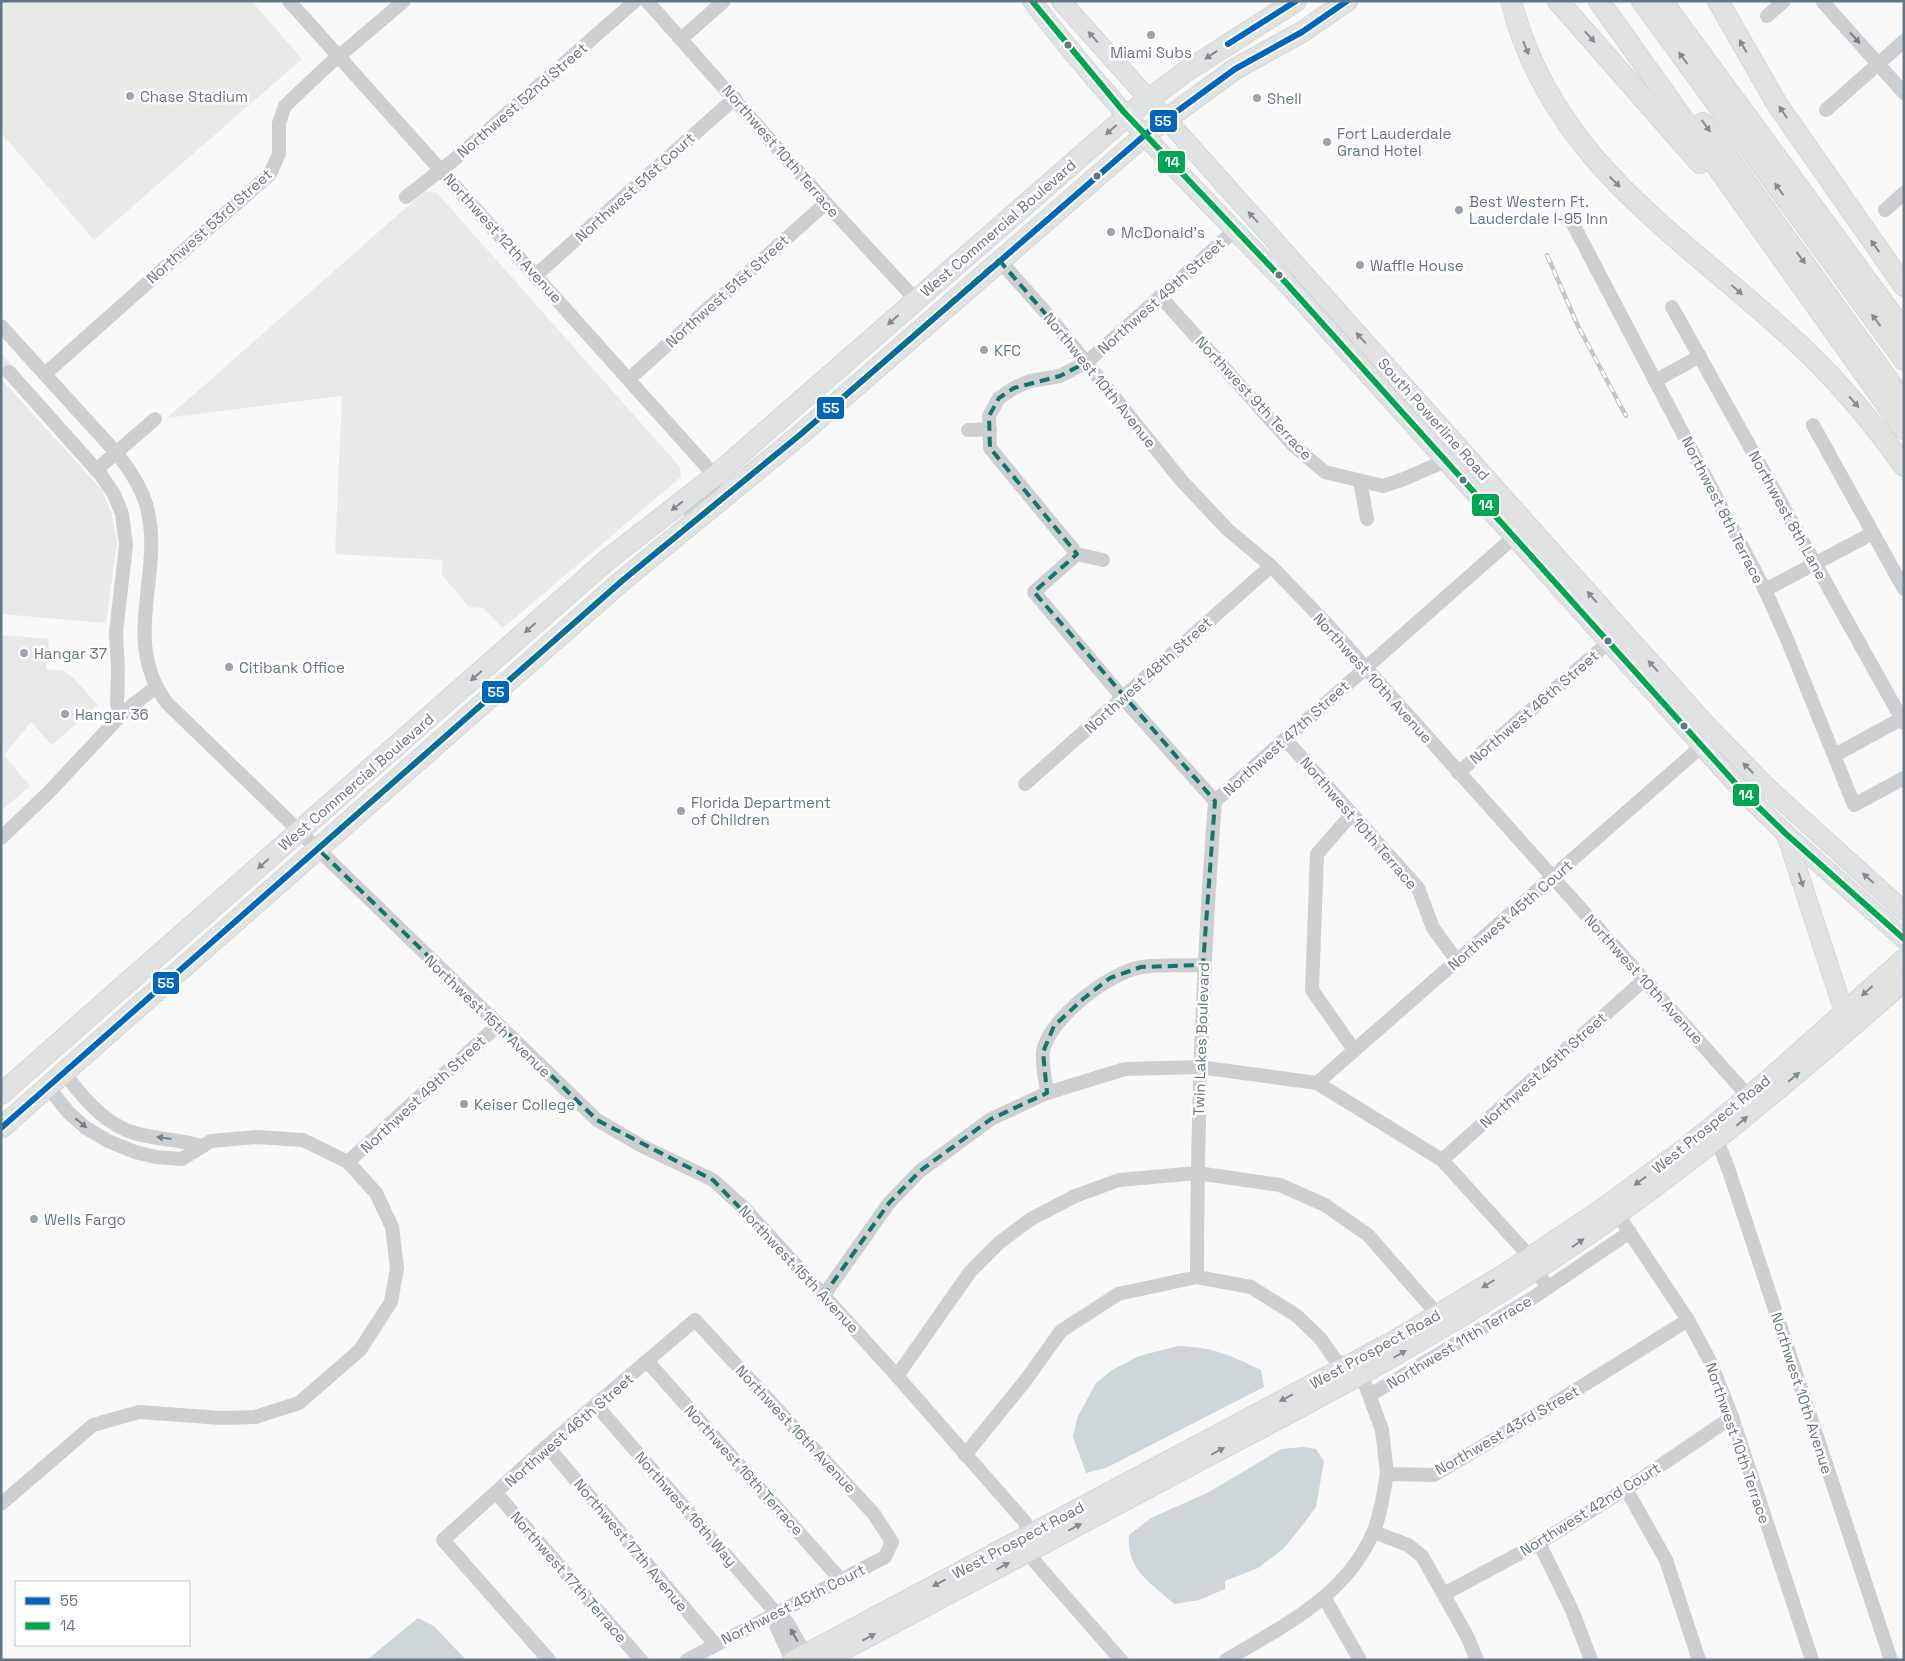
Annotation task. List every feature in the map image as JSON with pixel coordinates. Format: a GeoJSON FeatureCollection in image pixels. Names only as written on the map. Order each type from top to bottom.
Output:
{"type":"FeatureCollection","features":[{"type":"Feature","properties":{"kind":"highway","name":"West Commercial Boulevard"},"geometry":{"type":"LineString","coordinates":[[1,1094],[606,562],[715,476],[1128,115],[1217,50],[1296,1]]}},
{"type":"Feature","properties":{"kind":"highway","name":"West Commercial Boulevard"},"geometry":{"type":"LineString","coordinates":[[1,1128],[645,561],[801,434],[1146,134],[1235,69],[1302,32],[1347,1]]}},
{"type":"Feature","properties":{"kind":"highway"},"geometry":{"type":"LineString","coordinates":[[1511,1],[1524,43],[1543,85],[1588,154],[1628,195],[1815,359],[1868,418],[1904,466]]}},
{"type":"Feature","properties":{"kind":"highway"},"geometry":{"type":"LineString","coordinates":[[1558,1],[1665,120],[1711,176],[1768,236]]}},
{"type":"Feature","properties":{"kind":"highway"},"geometry":{"type":"LineString","coordinates":[[1599,1],[1904,429]]}},
{"type":"Feature","properties":{"kind":"highway"},"geometry":{"type":"LineString","coordinates":[[1616,1],[1904,402]]}},
{"type":"Feature","properties":{"kind":"highway"},"geometry":{"type":"LineString","coordinates":[[1642,1],[1904,360]]}},
{"type":"Feature","properties":{"kind":"highway"},"geometry":{"type":"LineString","coordinates":[[1662,1],[1904,331]]}},
{"type":"Feature","properties":{"kind":"highway"},"geometry":{"type":"LineString","coordinates":[[1718,1],[1777,104],[1904,286]]}},
{"type":"Feature","properties":{"kind":"highway"},"geometry":{"type":"LineString","coordinates":[[752,474],[747,463],[750,457],[800,413],[838,374],[850,357]]}},
{"type":"Feature","properties":{"kind":"highway"},"geometry":{"type":"LineString","coordinates":[[48,1087],[62,1058],[114,1010],[146,966]]}},
{"type":"Feature","properties":{"kind":"highway"},"geometry":{"type":"LineString","coordinates":[[1,1111],[31,1084],[40,1060]]}},
{"type":"Feature","properties":{"kind":"main road","name":"South Powerline Road"},"geometry":{"type":"LineString","coordinates":[[1032,1],[1063,42],[1128,115],[1234,230],[1287,284],[1591,621],[1616,636]]}},
{"type":"Feature","properties":{"kind":"main road","name":"South Powerline Road"},"geometry":{"type":"LineString","coordinates":[[1061,1],[1464,452],[1616,636],[1702,746],[1745,794],[1904,939]]}},
{"type":"Feature","properties":{"kind":"main road"},"geometry":{"type":"LineString","coordinates":[[1445,461],[1464,452]]}},
{"type":"Feature","properties":{"kind":"main road"},"geometry":{"type":"LineString","coordinates":[[1616,636],[1636,646],[1749,769],[1904,911]]}},
{"type":"Feature","properties":{"kind":"main road"},"geometry":{"type":"LineString","coordinates":[[1786,833],[1844,1012]]}},
{"type":"Feature","properties":{"kind":"main road","name":"West Prospect Road"},"geometry":{"type":"LineString","coordinates":[[800,1658],[1030,1543],[1350,1372],[1452,1323],[1533,1264],[1617,1197],[1711,1136],[1748,1096],[1904,958]]}},
{"type":"Feature","properties":{"kind":"main road","name":"West Prospect Road"},"geometry":{"type":"LineString","coordinates":[[1350,1372],[1438,1315],[1533,1264],[1618,1215],[1711,1136],[1904,982]]}},
{"type":"Feature","properties":{"kind":"main road","name":"West Prospect Road"},"geometry":{"type":"LineString","coordinates":[[826,1660],[1030,1543]]}},
{"type":"Feature","properties":{"kind":"street","name":"Northwest 12th Avenue"},"geometry":{"type":"LineString","coordinates":[[289,1],[715,476]]}},
{"type":"Feature","properties":{"kind":"street","name":"Northwest 53rd Street"},"geometry":{"type":"LineString","coordinates":[[45,374],[270,174],[279,154],[279,123],[286,106],[322,71],[404,1]]}},
{"type":"Feature","properties":{"kind":"street","name":"Northwest 52nd Street"},"geometry":{"type":"LineString","coordinates":[[406,196],[441,169],[635,1]]}},
{"type":"Feature","properties":{"kind":"street","name":"Northwest 10th Terrace"},"geometry":{"type":"LineString","coordinates":[[647,1],[735,98],[826,203],[916,300]]}},
{"type":"Feature","properties":{"kind":"street"},"geometry":{"type":"LineString","coordinates":[[681,39],[724,1]]}},
{"type":"Feature","properties":{"kind":"street"},"geometry":{"type":"LineString","coordinates":[[1767,16],[1784,1]]}},
{"type":"Feature","properties":{"kind":"street"},"geometry":{"type":"LineString","coordinates":[[1822,1],[1904,93]]}},
{"type":"Feature","properties":{"kind":"street"},"geometry":{"type":"LineString","coordinates":[[1826,110],[1904,41]]}},
{"type":"Feature","properties":{"kind":"street","name":"Northwest 51st Court"},"geometry":{"type":"LineString","coordinates":[[536,275],[735,98]]}},
{"type":"Feature","properties":{"kind":"street"},"geometry":{"type":"LineString","coordinates":[[1885,210],[1904,193]]}},
{"type":"Feature","properties":{"kind":"street","name":"Northwest 51st Street"},"geometry":{"type":"LineString","coordinates":[[629,379],[826,203]]}},
{"type":"Feature","properties":{"kind":"street","name":"Northwest 8th Terrace"},"geometry":{"type":"LineString","coordinates":[[1573,224],[1764,590],[1787,639],[1854,805],[1904,778]]}},
{"type":"Feature","properties":{"kind":"street","name":"Northwest 49th Street"},"geometry":{"type":"LineString","coordinates":[[1077,554],[990,448],[989,416],[999,398],[1022,384],[1060,376],[1087,362],[1234,230]]}},
{"type":"Feature","properties":{"kind":"street","name":"Northwest 10th Avenue"},"geometry":{"type":"LineString","coordinates":[[999,260],[1087,362],[1181,480],[1228,529],[1271,566],[1365,667],[1748,1096]]}},
{"type":"Feature","properties":{"kind":"street","name":"Northwest 9th Terrace"},"geometry":{"type":"LineString","coordinates":[[1160,296],[1294,446],[1326,472],[1383,486],[1445,461]]}},
{"type":"Feature","properties":{"kind":"street","name":"Northwest 8th Lane"},"geometry":{"type":"LineString","coordinates":[[1672,307],[1902,721]]}},
{"type":"Feature","properties":{"kind":"street","name":"Northwest 15th Avenue"},"geometry":{"type":"LineString","coordinates":[[1,326],[116,453],[136,481],[148,513],[151,548],[144,641],[148,670],[156,687],[173,710],[596,1120],[640,1145],[713,1180],[745,1209],[897,1376],[1025,1522],[1035,1562],[1121,1660]]}},
{"type":"Feature","properties":{"kind":"street"},"geometry":{"type":"LineString","coordinates":[[1656,381],[1700,356]]}},
{"type":"Feature","properties":{"kind":"street"},"geometry":{"type":"LineString","coordinates":[[9,372],[96,470],[114,494],[126,530],[126,552],[116,622],[117,704],[120,716]]}},
{"type":"Feature","properties":{"kind":"street"},"geometry":{"type":"LineString","coordinates":[[96,470],[155,419]]}},
{"type":"Feature","properties":{"kind":"street"},"geometry":{"type":"LineString","coordinates":[[1813,425],[1904,589]]}},
{"type":"Feature","properties":{"kind":"street"},"geometry":{"type":"LineString","coordinates":[[968,430],[990,429]]}},
{"type":"Feature","properties":{"kind":"street","name":"West Commercial Boulevard"},"geometry":{"type":"LineString","coordinates":[[645,561],[703,502],[713,487],[715,476]]}},
{"type":"Feature","properties":{"kind":"street"},"geometry":{"type":"LineString","coordinates":[[1360,480],[1367,519]]}},
{"type":"Feature","properties":{"kind":"street"},"geometry":{"type":"LineString","coordinates":[[1764,590],[1872,532]]}},
{"type":"Feature","properties":{"kind":"street","name":"Northwest 47th Street"},"geometry":{"type":"LineString","coordinates":[[1215,801],[1514,537]]}},
{"type":"Feature","properties":{"kind":"street"},"geometry":{"type":"LineString","coordinates":[[1103,560],[1077,554],[1034,592],[1122,697],[1215,801]]}},
{"type":"Feature","properties":{"kind":"street","name":"Northwest 48th Street"},"geometry":{"type":"LineString","coordinates":[[1025,784],[1271,566]]}},
{"type":"Feature","properties":{"kind":"street","name":"Northwest 46th Street"},"geometry":{"type":"LineString","coordinates":[[1458,773],[1616,636]]}},
{"type":"Feature","properties":{"kind":"street"},"geometry":{"type":"LineString","coordinates":[[1,838],[38,804],[120,716],[156,687]]}},
{"type":"Feature","properties":{"kind":"street"},"geometry":{"type":"LineString","coordinates":[[1835,755],[1902,721]]}},
{"type":"Feature","properties":{"kind":"street","name":"Northwest 10th Terrace"},"geometry":{"type":"LineString","coordinates":[[1286,740],[1418,888],[1433,928],[1458,960]]}},
{"type":"Feature","properties":{"kind":"street","name":"Northwest 45th Court"},"geometry":{"type":"LineString","coordinates":[[1317,1082],[1702,746]]}},
{"type":"Feature","properties":{"kind":"street","name":"Twin Lakes Boulevard"},"geometry":{"type":"LineString","coordinates":[[1197,1277],[1199,1067],[1203,965],[1215,801]]}},
{"type":"Feature","properties":{"kind":"street"},"geometry":{"type":"LineString","coordinates":[[1351,815],[1317,854],[1312,990],[1354,1050]]}},
{"type":"Feature","properties":{"kind":"street"},"geometry":{"type":"LineString","coordinates":[[1047,1093],[1043,1052],[1054,1026],[1083,999],[1110,978],[1141,967],[1203,965]]}},
{"type":"Feature","properties":{"kind":"street","name":"Northwest 45th Street"},"geometry":{"type":"LineString","coordinates":[[1442,1160],[1644,980]]}},
{"type":"Feature","properties":{"kind":"street","name":"Northwest 49th Street"},"geometry":{"type":"LineString","coordinates":[[348,1162],[497,1026]]}},
{"type":"Feature","properties":{"kind":"street"},"geometry":{"type":"LineString","coordinates":[[824,1295],[888,1203],[920,1171],[991,1119],[1047,1093],[1125,1069],[1199,1067]]}},
{"type":"Feature","properties":{"kind":"street","name":"Northwest 11th Terrace"},"geometry":{"type":"LineString","coordinates":[[1199,1067],[1317,1082],[1442,1160],[1533,1264],[1548,1288]]}},
{"type":"Feature","properties":{"kind":"street"},"geometry":{"type":"LineString","coordinates":[[64,1073],[94,1108],[126,1130],[161,1138],[186,1141],[201,1146]]}},
{"type":"Feature","properties":{"kind":"street"},"geometry":{"type":"LineString","coordinates":[[1,1504],[93,1425],[139,1412],[221,1418],[255,1417],[299,1403],[360,1350],[391,1302],[396,1268],[392,1227],[376,1192],[348,1162],[303,1140],[256,1137],[211,1141],[182,1159],[156,1157],[121,1148],[80,1123],[48,1087]]}},
{"type":"Feature","properties":{"kind":"street","name":"Northwest 10th Avenue"},"geometry":{"type":"LineString","coordinates":[[1711,1136],[1730,1174],[1891,1660]]}},
{"type":"Feature","properties":{"kind":"street"},"geometry":{"type":"LineString","coordinates":[[897,1376],[970,1272],[1000,1242],[1031,1219],[1075,1196],[1120,1180],[1197,1173],[1280,1185],[1325,1205],[1368,1236],[1438,1315]]}},
{"type":"Feature","properties":{"kind":"street","name":"Northwest 10th Terrace"},"geometry":{"type":"LineString","coordinates":[[1618,1215],[1688,1320],[1711,1363],[1732,1417],[1812,1660]]}},
{"type":"Feature","properties":{"kind":"street","name":"Northwest 11th Terrace"},"geometry":{"type":"LineString","coordinates":[[1370,1395],[1548,1288],[1630,1232]]}},
{"type":"Feature","properties":{"kind":"street"},"geometry":{"type":"LineString","coordinates":[[965,1455],[1025,1380],[1061,1330],[1118,1294],[1197,1277],[1251,1287],[1297,1316],[1320,1338],[1334,1358],[1365,1384],[1382,1430],[1387,1474],[1374,1532],[1352,1569],[1325,1598],[1290,1622],[1226,1660]]}},
{"type":"Feature","properties":{"kind":"street","name":"Northwest 46th Street"},"geometry":{"type":"LineString","coordinates":[[549,1660],[444,1540],[497,1494],[547,1446],[648,1362],[695,1320]]}},
{"type":"Feature","properties":{"kind":"street","name":"Northwest 16th Avenue"},"geometry":{"type":"LineString","coordinates":[[695,1320],[874,1514],[892,1542]]}},
{"type":"Feature","properties":{"kind":"street","name":"Northwest 43rd Street"},"geometry":{"type":"LineString","coordinates":[[1387,1474],[1434,1475],[1688,1320]]}},
{"type":"Feature","properties":{"kind":"street","name":"Northwest 16th Terrace"},"geometry":{"type":"LineString","coordinates":[[648,1362],[840,1579]]}},
{"type":"Feature","properties":{"kind":"street","name":"Northwest 16th Way"},"geometry":{"type":"LineString","coordinates":[[596,1405],[776,1613],[787,1622],[800,1658]]}},
{"type":"Feature","properties":{"kind":"street","name":"Northwest 42nd Court"},"geometry":{"type":"LineString","coordinates":[[1444,1594],[1539,1543],[1626,1489],[1732,1417]]}},
{"type":"Feature","properties":{"kind":"street","name":"Northwest 17th Avenue"},"geometry":{"type":"LineString","coordinates":[[547,1446],[715,1644]]}},
{"type":"Feature","properties":{"kind":"street"},"geometry":{"type":"LineString","coordinates":[[1626,1489],[1666,1560],[1699,1660]]}},
{"type":"Feature","properties":{"kind":"street","name":"Northwest 17th Terrace"},"geometry":{"type":"LineString","coordinates":[[497,1494],[640,1660]]}},
{"type":"Feature","properties":{"kind":"street"},"geometry":{"type":"LineString","coordinates":[[1374,1532],[1408,1545],[1422,1556],[1444,1594],[1477,1660]]}},
{"type":"Feature","properties":{"kind":"street","name":"Northwest 45th Court"},"geometry":{"type":"LineString","coordinates":[[687,1660],[884,1557],[892,1542]]}},
{"type":"Feature","properties":{"kind":"street"},"geometry":{"type":"LineString","coordinates":[[1539,1543],[1572,1610],[1591,1660]]}},
{"type":"Feature","properties":{"kind":"street"},"geometry":{"type":"LineString","coordinates":[[1325,1598],[1360,1660]]}},
{"type":"Feature","properties":{"kind":"highlighted area"},"geometry":{"type":"Polygon","coordinates":[[[999,260],[1087,362],[1060,376],[1014,388],[999,398],[989,416],[990,448],[1077,554],[1034,592],[1215,801],[1203,965],[1141,967],[1110,978],[1083,999],[1054,1026],[1043,1052],[1047,1093],[991,1119],[920,1171],[889,1203],[824,1295],[713,1180],[597,1120],[318,849],[645,561],[801,434],[999,260]]]}},
{"type":"Feature","properties":{"kind":"shaded area","name":"Chase Stadium"},"geometry":{"type":"Polygon","coordinates":[[[1,1],[252,1],[302,59],[94,240],[1,133],[1,1]]]}},
{"type":"Feature","properties":{"kind":"shaded area"},"geometry":{"type":"Polygon","coordinates":[[[425,191],[437,193],[680,467],[681,477],[503,628],[483,608],[469,607],[442,575],[443,560],[335,554],[342,396],[167,418],[425,191]]]}},
{"type":"Feature","properties":{"kind":"shaded area"},"geometry":{"type":"Polygon","coordinates":[[[1,353],[15,368],[2,380],[102,490],[112,515],[117,542],[106,623],[1,614],[1,353]]]}},
{"type":"Feature","properties":{"kind":"shaded area"},"geometry":{"type":"Polygon","coordinates":[[[1,635],[49,639],[46,669],[64,671],[98,705],[52,745],[31,722],[4,755],[30,786],[1,811],[1,635]]]}},
{"type":"Feature","properties":{"kind":"shaded area"},"geometry":{"type":"Polygon","coordinates":[[[1178,1346],[1211,1350],[1261,1370],[1264,1387],[1106,1468],[1086,1473],[1073,1437],[1077,1418],[1096,1383],[1112,1370],[1139,1356],[1178,1346]]]}},
{"type":"Feature","properties":{"kind":"shaded area"},"geometry":{"type":"Polygon","coordinates":[[[1303,1447],[1316,1449],[1324,1461],[1316,1507],[1283,1549],[1258,1568],[1225,1581],[1225,1589],[1199,1600],[1174,1604],[1142,1575],[1132,1558],[1129,1547],[1129,1535],[1151,1518],[1209,1492],[1281,1449],[1303,1447]]]}},
{"type":"Feature","properties":{"kind":"shaded area"},"geometry":{"type":"Polygon","coordinates":[[[418,1618],[434,1626],[466,1660],[367,1660],[418,1618]]]}},
{"type":"Feature","properties":{"kind":"railway"},"geometry":{"type":"LineString","coordinates":[[1547,255],[1578,326],[1626,416]]}},
{"type":"Feature","properties":{"kind":"transit line","name":"14"},"geometry":{"type":"LineString","coordinates":[[1032,1],[1123,111],[1287,284],[1745,794],[1785,833],[1904,939]]}},
{"type":"Feature","properties":{"kind":"transit line","name":"55"},"geometry":{"type":"LineString","coordinates":[[1228,44],[1296,1]]}},
{"type":"Feature","properties":{"kind":"transit line","name":"55"},"geometry":{"type":"LineString","coordinates":[[1,1128],[623,580],[801,434],[1146,134],[1235,69],[1302,32],[1347,1]]}},
{"type":"Feature","properties":{"kind":"place","name":"Miami Subs"},"geometry":{"type":"Point","coordinates":[1151,35]}},
{"type":"Feature","properties":{"kind":"place","name":"Chase Stadium"},"geometry":{"type":"Point","coordinates":[130,96]}},
{"type":"Feature","properties":{"kind":"place","name":"Shell"},"geometry":{"type":"Point","coordinates":[1257,98]}},
{"type":"Feature","properties":{"kind":"place","name":"Fort Lauderdale Grand Hotel"},"geometry":{"type":"Point","coordinates":[1327,142]}},
{"type":"Feature","properties":{"kind":"place","name":"Best Western Ft. Lauderdale I-95 Inn"},"geometry":{"type":"Point","coordinates":[1459,210]}},
{"type":"Feature","properties":{"kind":"place","name":"McDonald's"},"geometry":{"type":"Point","coordinates":[1111,232]}},
{"type":"Feature","properties":{"kind":"place","name":"Waffle House"},"geometry":{"type":"Point","coordinates":[1360,265]}},
{"type":"Feature","properties":{"kind":"place","name":"KFC"},"geometry":{"type":"Point","coordinates":[984,350]}},
{"type":"Feature","properties":{"kind":"place","name":"Hangar 37"},"geometry":{"type":"Point","coordinates":[24,653]}},
{"type":"Feature","properties":{"kind":"place","name":"Citibank Office"},"geometry":{"type":"Point","coordinates":[229,667]}},
{"type":"Feature","properties":{"kind":"place","name":"Hangar 36"},"geometry":{"type":"Point","coordinates":[65,714]}},
{"type":"Feature","properties":{"kind":"place","name":"Florida Department of Children"},"geometry":{"type":"Point","coordinates":[681,811]}},
{"type":"Feature","properties":{"kind":"place","name":"Keiser College"},"geometry":{"type":"Point","coordinates":[464,1104]}},
{"type":"Feature","properties":{"kind":"place","name":"Wells Fargo"},"geometry":{"type":"Point","coordinates":[34,1219]}}]}
